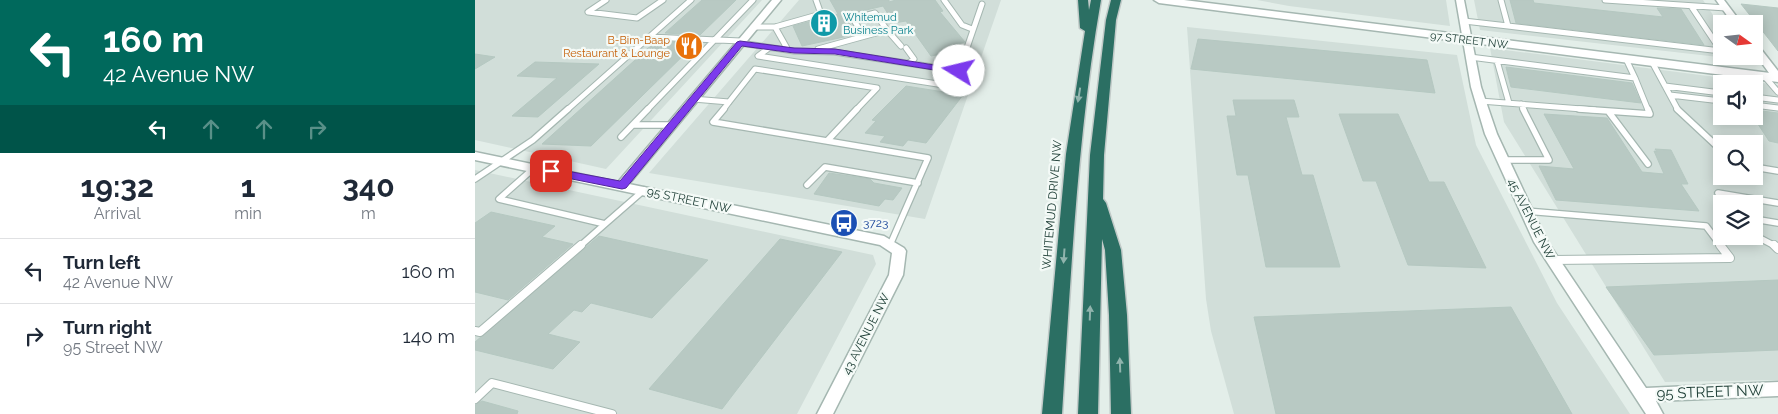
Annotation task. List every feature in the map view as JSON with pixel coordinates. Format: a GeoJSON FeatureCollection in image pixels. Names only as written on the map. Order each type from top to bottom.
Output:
{"type":"FeatureCollection","features":[{"type":"Feature","properties":{"kind":"highway"},"geometry":{"type":"LineString","coordinates":[[1083,0],[1087,46]]}},
{"type":"Feature","properties":{"kind":"highway","name":"WHITEMUD DRIVE NW"},"geometry":{"type":"LineString","coordinates":[[1052,414],[1071,155],[1087,46],[1096,0]]}},
{"type":"Feature","properties":{"kind":"highway"},"geometry":{"type":"LineString","coordinates":[[1087,414],[1095,191],[1111,20],[1116,0]]}},
{"type":"Feature","properties":{"kind":"highway"},"geometry":{"type":"LineString","coordinates":[[1111,20],[1125,0]]}},
{"type":"Feature","properties":{"kind":"highway"},"geometry":{"type":"LineString","coordinates":[[1095,191],[1113,250],[1118,315],[1121,414]]}},
{"type":"Feature","properties":{"kind":"street"},"geometry":{"type":"LineString","coordinates":[[622,185],[777,0]]}},
{"type":"Feature","properties":{"kind":"street","name":"97 STREET NW"},"geometry":{"type":"LineString","coordinates":[[1163,0],[1778,78]]}},
{"type":"Feature","properties":{"kind":"street","name":"45 AVENUE NW"},"geometry":{"type":"LineString","coordinates":[[1460,0],[1480,101],[1491,134],[1526,211],[1552,260],[1655,414]]}},
{"type":"Feature","properties":{"kind":"street"},"geometry":{"type":"LineString","coordinates":[[1723,4],[1731,15]]}},
{"type":"Feature","properties":{"kind":"street"},"geometry":{"type":"LineString","coordinates":[[1763,62],[1778,78]]}},
{"type":"Feature","properties":{"kind":"street","name":"95 STREET NW"},"geometry":{"type":"LineString","coordinates":[[475,156],[622,185],[884,241],[895,248]]}},
{"type":"Feature","properties":{"kind":"street","name":"43 AVENUE NW"},"geometry":{"type":"LineString","coordinates":[[825,414],[896,275],[895,248]]}},
{"type":"Feature","properties":{"kind":"street","name":"95 STREET NW"},"geometry":{"type":"LineString","coordinates":[[1642,395],[1778,389]]}},
{"type":"Feature","properties":{"kind":"lane"},"geometry":{"type":"LineString","coordinates":[[606,0],[587,12],[637,18],[663,0]]}},
{"type":"Feature","properties":{"kind":"lane"},"geometry":{"type":"LineString","coordinates":[[475,178],[533,140],[691,0]]}},
{"type":"Feature","properties":{"kind":"lane"},"geometry":{"type":"LineString","coordinates":[[621,137],[753,0]]}},
{"type":"Feature","properties":{"kind":"lane"},"geometry":{"type":"LineString","coordinates":[[753,27],[775,27],[821,14],[816,0]]}},
{"type":"Feature","properties":{"kind":"lane"},"geometry":{"type":"LineString","coordinates":[[944,0],[962,25],[972,29]]}},
{"type":"Feature","properties":{"kind":"lane"},"geometry":{"type":"LineString","coordinates":[[1501,0],[1508,26]]}},
{"type":"Feature","properties":{"kind":"lane"},"geometry":{"type":"LineString","coordinates":[[1605,0],[1691,3]]}},
{"type":"Feature","properties":{"kind":"lane"},"geometry":{"type":"LineString","coordinates":[[1669,0],[1710,6],[1723,4]]}},
{"type":"Feature","properties":{"kind":"lane"},"geometry":{"type":"LineString","coordinates":[[1691,3],[1713,38]]}},
{"type":"Feature","properties":{"kind":"lane"},"geometry":{"type":"LineString","coordinates":[[649,37],[716,39],[787,50],[835,52],[959,71],[982,4]]}},
{"type":"Feature","properties":{"kind":"lane"},"geometry":{"type":"LineString","coordinates":[[864,36],[853,19],[875,13],[887,30],[914,59],[909,64]]}},
{"type":"Feature","properties":{"kind":"lane"},"geometry":{"type":"LineString","coordinates":[[1464,21],[1713,50]]}},
{"type":"Feature","properties":{"kind":"lane"},"geometry":{"type":"LineString","coordinates":[[775,27],[787,50]]}},
{"type":"Feature","properties":{"kind":"lane"},"geometry":{"type":"LineString","coordinates":[[809,51],[887,30]]}},
{"type":"Feature","properties":{"kind":"lane"},"geometry":{"type":"LineString","coordinates":[[769,48],[758,56],[944,85]]}},
{"type":"Feature","properties":{"kind":"lane"},"geometry":{"type":"LineString","coordinates":[[1470,57],[1635,78]]}},
{"type":"Feature","properties":{"kind":"lane"},"geometry":{"type":"LineString","coordinates":[[1480,101],[1650,114],[1626,59]]}},
{"type":"Feature","properties":{"kind":"lane"},"geometry":{"type":"LineString","coordinates":[[1497,60],[1509,103]]}},
{"type":"Feature","properties":{"kind":"lane"},"geometry":{"type":"LineString","coordinates":[[1652,62],[1678,110],[1713,143]]}},
{"type":"Feature","properties":{"kind":"lane"},"geometry":{"type":"LineString","coordinates":[[827,141],[877,88],[755,69],[713,122],[928,158],[895,248]]}},
{"type":"Feature","properties":{"kind":"lane"},"geometry":{"type":"LineString","coordinates":[[1765,76],[1778,92]]}},
{"type":"Feature","properties":{"kind":"lane"},"geometry":{"type":"LineString","coordinates":[[1665,86],[1713,91]]}},
{"type":"Feature","properties":{"kind":"lane"},"geometry":{"type":"LineString","coordinates":[[1670,95],[1713,100]]}},
{"type":"Feature","properties":{"kind":"lane"},"geometry":{"type":"LineString","coordinates":[[1763,98],[1778,100]]}},
{"type":"Feature","properties":{"kind":"lane"},"geometry":{"type":"LineString","coordinates":[[693,99],[729,102]]}},
{"type":"Feature","properties":{"kind":"lane"},"geometry":{"type":"LineString","coordinates":[[1502,160],[1549,160],[1521,104]]}},
{"type":"Feature","properties":{"kind":"lane"},"geometry":{"type":"LineString","coordinates":[[1763,106],[1778,108]]}},
{"type":"Feature","properties":{"kind":"lane"},"geometry":{"type":"LineString","coordinates":[[1608,111],[1648,164]]}},
{"type":"Feature","properties":{"kind":"lane"},"geometry":{"type":"LineString","coordinates":[[634,124],[671,125]]}},
{"type":"Feature","properties":{"kind":"lane"},"geometry":{"type":"LineString","coordinates":[[807,185],[825,167],[918,183]]}},
{"type":"Feature","properties":{"kind":"lane"},"geometry":{"type":"LineString","coordinates":[[533,168],[499,199],[605,224]]}},
{"type":"Feature","properties":{"kind":"lane"},"geometry":{"type":"LineString","coordinates":[[1763,168],[1778,171]]}},
{"type":"Feature","properties":{"kind":"lane"},"geometry":{"type":"LineString","coordinates":[[477,333],[644,190]]}},
{"type":"Feature","properties":{"kind":"lane"},"geometry":{"type":"LineString","coordinates":[[1720,195],[1718,193],[1730,195]]}},
{"type":"Feature","properties":{"kind":"lane"},"geometry":{"type":"LineString","coordinates":[[1763,200],[1778,203]]}},
{"type":"Feature","properties":{"kind":"lane"},"geometry":{"type":"LineString","coordinates":[[1526,211],[1706,226],[1730,258],[1552,260]]}},
{"type":"Feature","properties":{"kind":"lane"},"geometry":{"type":"LineString","coordinates":[[1763,220],[1778,223]]}},
{"type":"Feature","properties":{"kind":"lane"},"geometry":{"type":"LineString","coordinates":[[1763,239],[1777,246]]}},
{"type":"Feature","properties":{"kind":"lane"},"geometry":{"type":"LineString","coordinates":[[475,399],[492,383],[612,414]]}},
{"type":"Feature","properties":{"kind":"shaded area"},"geometry":{"type":"Polygon","coordinates":[[[475,0],[762,0],[606,169],[475,140],[475,0]]]}},
{"type":"Feature","properties":{"kind":"shaded area"},"geometry":{"type":"Polygon","coordinates":[[[799,0],[1001,0],[925,219],[649,173],[799,0]]]}},
{"type":"Feature","properties":{"kind":"shaded area"},"geometry":{"type":"Polygon","coordinates":[[[1257,0],[1446,0],[1450,26],[1289,6],[1257,0]]]}},
{"type":"Feature","properties":{"kind":"shaded area"},"geometry":{"type":"Polygon","coordinates":[[[1474,0],[1703,0],[1713,15],[1713,56],[1480,30],[1474,0]]]}},
{"type":"Feature","properties":{"kind":"shaded area"},"geometry":{"type":"Polygon","coordinates":[[[1187,27],[1457,55],[1476,145],[1557,303],[1630,414],[1234,414],[1211,331],[1206,299],[1187,27]]]}},
{"type":"Feature","properties":{"kind":"shaded area"},"geometry":{"type":"Polygon","coordinates":[[[1490,48],[1713,77],[1713,125],[1763,125],[1763,83],[1778,85],[1778,380],[1665,382],[1504,122],[1490,48]]]}},
{"type":"Feature","properties":{"kind":"shaded area"},"geometry":{"type":"Polygon","coordinates":[[[475,170],[873,255],[876,264],[797,414],[475,414],[475,170]]]}},
{"type":"Feature","properties":{"kind":"building"},"geometry":{"type":"Polygon","coordinates":[[[702,0],[736,0],[700,35],[665,33],[702,0]]]}},
{"type":"Feature","properties":{"kind":"building","name":"Whitemud Business Park"},"geometry":{"type":"Polygon","coordinates":[[[830,0],[889,0],[889,2],[896,0],[935,0],[943,11],[940,12],[965,42],[957,44],[961,50],[931,56],[906,21],[894,23],[883,6],[845,15],[855,33],[853,35],[802,46],[793,26],[838,14],[830,0]]]}},
{"type":"Feature","properties":{"kind":"building"},"geometry":{"type":"Polygon","coordinates":[[[1510,0],[1533,0],[1534,3],[1663,17],[1657,8],[1681,9],[1704,45],[1516,23],[1510,0]]]}},
{"type":"Feature","properties":{"kind":"building"},"geometry":{"type":"Polygon","coordinates":[[[1741,4],[1778,8],[1778,51],[1763,32],[1763,15],[1750,15],[1741,4]]]}},
{"type":"Feature","properties":{"kind":"building"},"geometry":{"type":"Polygon","coordinates":[[[1198,39],[1427,60],[1435,93],[1191,69],[1198,39]]]}},
{"type":"Feature","properties":{"kind":"building"},"geometry":{"type":"Polygon","coordinates":[[[655,42],[696,43],[591,146],[542,144],[655,42]]]}},
{"type":"Feature","properties":{"kind":"building"},"geometry":{"type":"Polygon","coordinates":[[[475,54],[495,57],[475,69],[475,54]]]}},
{"type":"Feature","properties":{"kind":"building"},"geometry":{"type":"Polygon","coordinates":[[[535,62],[599,64],[538,117],[512,116],[557,78],[517,76],[535,62]]]}},
{"type":"Feature","properties":{"kind":"building"},"geometry":{"type":"Polygon","coordinates":[[[1506,67],[1632,83],[1641,103],[1511,87],[1506,67]]]}},
{"type":"Feature","properties":{"kind":"building"},"geometry":{"type":"Polygon","coordinates":[[[906,86],[963,95],[926,143],[908,140],[903,146],[880,142],[885,136],[865,133],[876,121],[872,120],[906,86]]]}},
{"type":"Feature","properties":{"kind":"building"},"geometry":{"type":"Polygon","coordinates":[[[1233,100],[1294,100],[1299,117],[1286,117],[1302,175],[1313,175],[1340,267],[1266,267],[1248,175],[1237,175],[1227,116],[1236,116],[1233,100]]]}},
{"type":"Feature","properties":{"kind":"building"},"geometry":{"type":"Polygon","coordinates":[[[1763,111],[1778,113],[1778,143],[1769,141],[1759,125],[1763,125],[1763,111]]]}},
{"type":"Feature","properties":{"kind":"building"},"geometry":{"type":"Polygon","coordinates":[[[1339,114],[1398,114],[1429,182],[1444,182],[1486,268],[1408,265],[1376,181],[1363,181],[1339,114]]]}},
{"type":"Feature","properties":{"kind":"building"},"geometry":{"type":"Polygon","coordinates":[[[1544,114],[1607,118],[1642,172],[1664,174],[1654,151],[1657,152],[1655,149],[1671,150],[1688,184],[1681,184],[1699,211],[1556,200],[1539,166],[1574,169],[1544,114]]]}},
{"type":"Feature","properties":{"kind":"building"},"geometry":{"type":"Polygon","coordinates":[[[829,173],[870,179],[874,183],[902,188],[893,200],[885,199],[879,206],[814,194],[829,173]]]}},
{"type":"Feature","properties":{"kind":"building"},"geometry":{"type":"Polygon","coordinates":[[[491,212],[555,226],[542,237],[573,244],[508,300],[475,292],[475,223],[491,212]]]}},
{"type":"Feature","properties":{"kind":"building"},"geometry":{"type":"Polygon","coordinates":[[[599,236],[708,260],[652,318],[591,303],[582,312],[574,310],[548,334],[580,342],[553,369],[475,350],[475,342],[599,236]]]}},
{"type":"Feature","properties":{"kind":"building"},"geometry":{"type":"Polygon","coordinates":[[[780,239],[842,252],[722,409],[649,389],[780,239]]]}},
{"type":"Feature","properties":{"kind":"building"},"geometry":{"type":"Polygon","coordinates":[[[1778,280],[1778,350],[1654,355],[1606,287],[1778,280]]]}},
{"type":"Feature","properties":{"kind":"building"},"geometry":{"type":"Polygon","coordinates":[[[1511,307],[1572,414],[1276,414],[1254,317],[1511,307]]]}},
{"type":"Feature","properties":{"kind":"building"},"geometry":{"type":"Polygon","coordinates":[[[482,401],[518,411],[517,414],[475,414],[475,405],[482,401]]]}},
{"type":"Feature","properties":{"kind":"place","name":"Whitemud Business Park"},"geometry":{"type":"Point","coordinates":[824,23]}},
{"type":"Feature","properties":{"kind":"place","name":"B-Bim-Baap Restaurant & Lounge"},"geometry":{"type":"Point","coordinates":[689,46]}},
{"type":"Feature","properties":{"kind":"place","name":"3723"},"geometry":{"type":"Point","coordinates":[844,223]}},
{"type":"Feature","properties":{"kind":"route"},"geometry":{"type":"LineString","coordinates":[[551,171],[622,185],[740,43],[794,51],[835,52],[959,71]]}}]}
